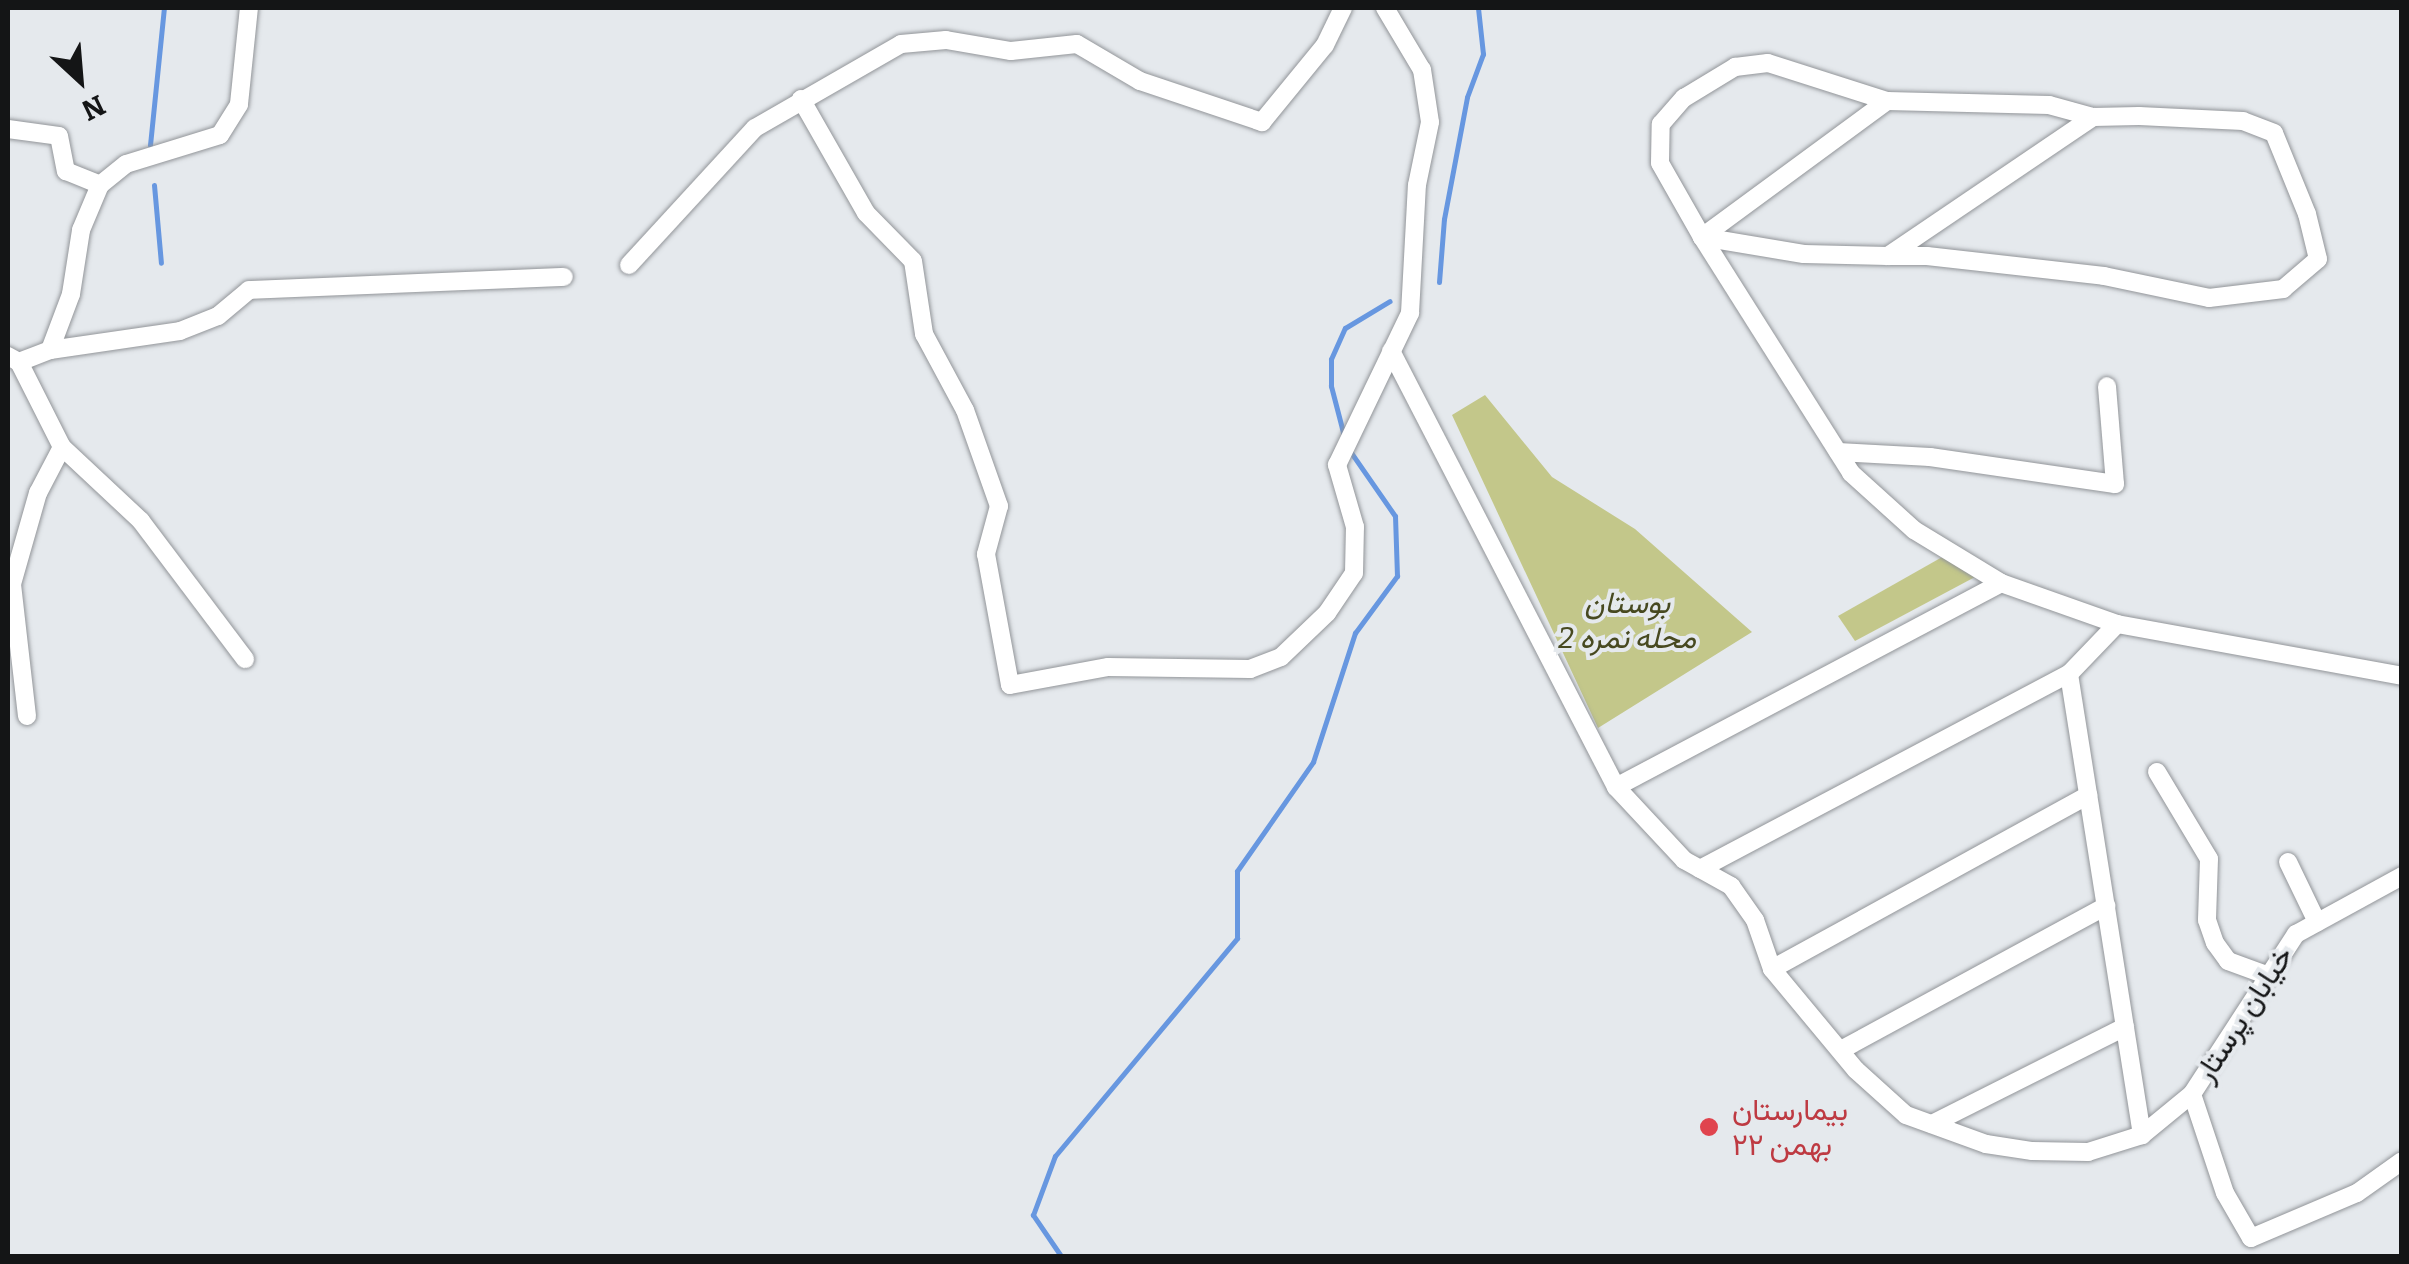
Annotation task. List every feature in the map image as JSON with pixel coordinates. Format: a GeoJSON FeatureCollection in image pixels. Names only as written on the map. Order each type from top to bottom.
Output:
{"type":"FeatureCollection","features":[{"type":"Feature","properties":{"kind":"street"},"geometry":{"type":"LineString","coordinates":[[50,350],[71,294],[81,230],[100,185],[126,164],[220,135],[239,104],[249,8]]}},
{"type":"Feature","properties":{"kind":"street"},"geometry":{"type":"LineString","coordinates":[[629,265],[755,128],[901,44],[946,40],[1011,51],[1076,44],[1140,81],[1262,122],[1325,45],[1342,8]]}},
{"type":"Feature","properties":{"kind":"street"},"geometry":{"type":"LineString","coordinates":[[801,99],[866,213],[913,261],[924,334],[966,410],[999,506],[986,554],[1010,684],[1108,667],[1250,669],[1281,656],[1327,613],[1354,574],[1355,527],[1337,464],[1410,313],[1415,204],[1430,122],[1422,70],[1386,8]]}},
{"type":"Feature","properties":{"kind":"street"},"geometry":{"type":"LineString","coordinates":[[1702,237],[1804,254],[1888,256],[2104,276],[2209,298],[2283,290],[2318,259],[2307,214],[2274,134],[2243,120],[2093,117],[2049,105],[1887,101],[1768,62],[1734,68],[1684,98],[1661,124],[1660,163],[1702,237],[1851,473],[1914,530],[2001,583],[2117,624],[2402,676]]}},
{"type":"Feature","properties":{"kind":"street"},"geometry":{"type":"LineString","coordinates":[[1702,237],[1887,101]]}},
{"type":"Feature","properties":{"kind":"street"},"geometry":{"type":"LineString","coordinates":[[1888,256],[2093,117]]}},
{"type":"Feature","properties":{"kind":"street"},"geometry":{"type":"LineString","coordinates":[[8,130],[59,136],[66,171],[100,185]]}},
{"type":"Feature","properties":{"kind":"street"},"geometry":{"type":"LineString","coordinates":[[244,659],[140,521],[62,448],[13,359],[180,331],[218,316],[248,290],[564,277]]}},
{"type":"Feature","properties":{"kind":"street"},"geometry":{"type":"LineString","coordinates":[[1391,351],[1616,787],[1644,824],[1700,869],[1731,886],[1755,920],[1772,969],[1840,1050],[1906,1115],[1932,1124],[2125,1027]]}},
{"type":"Feature","properties":{"kind":"street"},"geometry":{"type":"LineString","coordinates":[[1838,452],[1930,457],[2115,484],[2107,386]]}},
{"type":"Feature","properties":{"kind":"street"},"geometry":{"type":"LineString","coordinates":[[27,716],[12,584],[38,493],[62,448]]}},
{"type":"Feature","properties":{"kind":"street"},"geometry":{"type":"LineString","coordinates":[[1616,787],[2001,583]]}},
{"type":"Feature","properties":{"kind":"street"},"geometry":{"type":"LineString","coordinates":[[1700,869],[2069,674],[2117,624]]}},
{"type":"Feature","properties":{"kind":"street"},"geometry":{"type":"LineString","coordinates":[[2069,674],[2142,1135]]}},
{"type":"Feature","properties":{"kind":"street"},"geometry":{"type":"LineString","coordinates":[[2156,772],[2209,859],[2207,920],[2216,944],[2228,961],[2266,975]]}},
{"type":"Feature","properties":{"kind":"street"},"geometry":{"type":"LineString","coordinates":[[1772,969],[2088,794]]}},
{"type":"Feature","properties":{"kind":"street"},"geometry":{"type":"LineString","coordinates":[[2288,862],[2317,922]]}},
{"type":"Feature","properties":{"kind":"street","name":"خیابان پرستار"},"geometry":{"type":"LineString","coordinates":[[1932,1124],[1986,1144],[2088,1152],[2142,1135],[2192,1094],[2236,1034],[2266,975],[2296,934],[2402,876]]}},
{"type":"Feature","properties":{"kind":"street"},"geometry":{"type":"LineString","coordinates":[[1840,1050],[2106,906]]}},
{"type":"Feature","properties":{"kind":"street"},"geometry":{"type":"LineString","coordinates":[[2192,1094],[2225,1193],[2252,1238],[2258,1256]]}},
{"type":"Feature","properties":{"kind":"street"},"geometry":{"type":"LineString","coordinates":[[2252,1238],[2357,1193],[2402,1161]]}},
{"type":"Feature","properties":{"kind":"green space","name":"بوستان محله نمره 2"},"geometry":{"type":"Polygon","coordinates":[[[1485,395],[1552,477],[1635,529],[1752,632],[1598,728],[1452,415],[1485,395]]]}},
{"type":"Feature","properties":{"kind":"green space"},"geometry":{"type":"Polygon","coordinates":[[[1944,556],[1975,577],[1855,641],[1838,616],[1944,556]]]}},
{"type":"Feature","properties":{"kind":"waterway"},"geometry":{"type":"LineString","coordinates":[[150,145],[164,8]]}},
{"type":"Feature","properties":{"kind":"waterway"},"geometry":{"type":"LineString","coordinates":[[1439,282],[1444,219],[1467,97],[1483,54],[1478,8]]}},
{"type":"Feature","properties":{"kind":"waterway"},"geometry":{"type":"LineString","coordinates":[[154,185],[161,263]]}},
{"type":"Feature","properties":{"kind":"waterway"},"geometry":{"type":"LineString","coordinates":[[1344,436],[1331,386],[1331,359],[1345,328],[1390,301]]}},
{"type":"Feature","properties":{"kind":"waterway"},"geometry":{"type":"LineString","coordinates":[[1061,1256],[1033,1215],[1055,1156],[1237,938],[1237,871],[1313,762],[1355,633],[1397,576],[1395,516],[1350,451]]}},
{"type":"Feature","properties":{"kind":"place","name":"بیمارستان ۲۲ بهمن"},"geometry":{"type":"Point","coordinates":[1709,1127]}}]}
